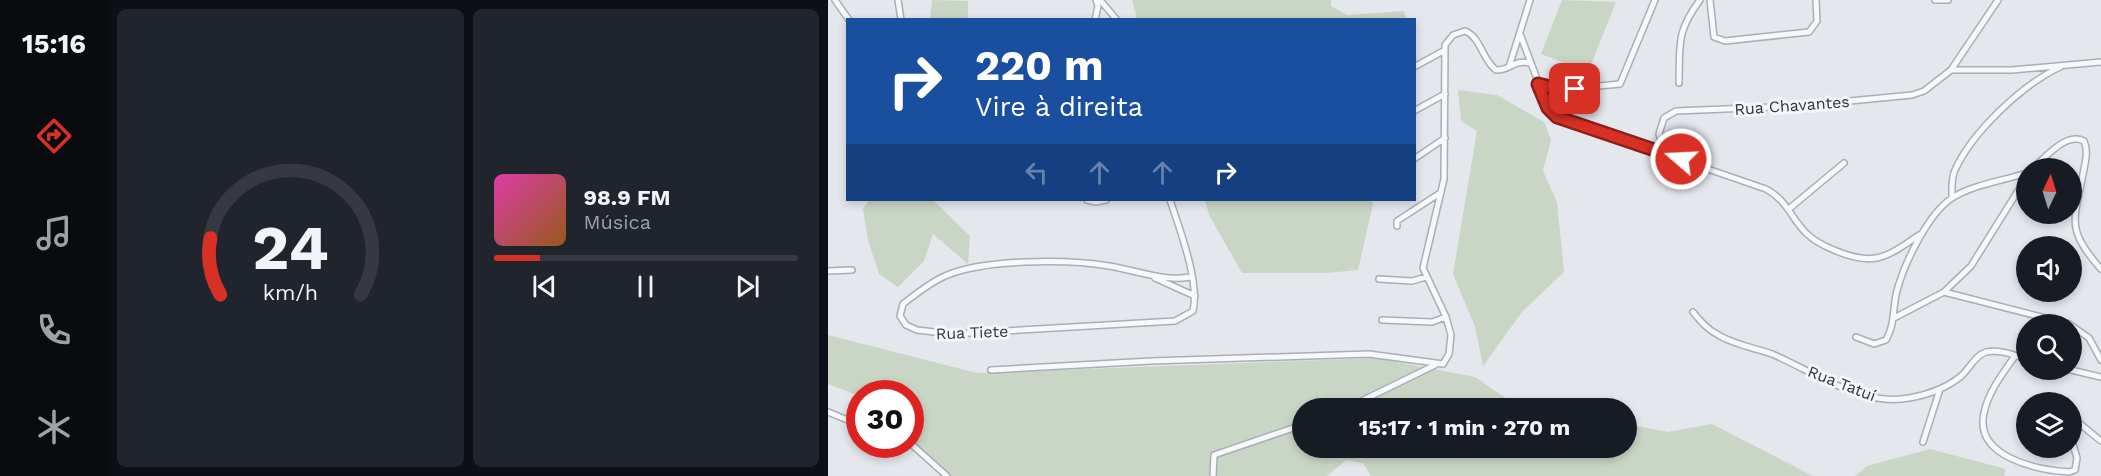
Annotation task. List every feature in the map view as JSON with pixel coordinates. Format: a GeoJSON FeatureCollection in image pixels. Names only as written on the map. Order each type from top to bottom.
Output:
{"type":"FeatureCollection","features":[{"type":"Feature","properties":{"kind":"street"},"geometry":{"type":"LineString","coordinates":[[835,0],[848,18]]}},
{"type":"Feature","properties":{"kind":"street"},"geometry":{"type":"LineString","coordinates":[[898,0],[901,18]]}},
{"type":"Feature","properties":{"kind":"street"},"geometry":{"type":"LineString","coordinates":[[1095,18],[1098,0]]}},
{"type":"Feature","properties":{"kind":"street"},"geometry":{"type":"LineString","coordinates":[[1098,0],[1115,18]]}},
{"type":"Feature","properties":{"kind":"street"},"geometry":{"type":"LineString","coordinates":[[1509,67],[1530,0]]}},
{"type":"Feature","properties":{"kind":"street"},"geometry":{"type":"LineString","coordinates":[[1538,84],[1567,89],[1620,84],[1654,0]]}},
{"type":"Feature","properties":{"kind":"street"},"geometry":{"type":"LineString","coordinates":[[1679,82],[1681,30],[1686,18],[1700,0]]}},
{"type":"Feature","properties":{"kind":"street"},"geometry":{"type":"LineString","coordinates":[[1710,0],[1714,37],[1725,41],[1809,32],[1817,21],[1816,0]]}},
{"type":"Feature","properties":{"kind":"street"},"geometry":{"type":"LineString","coordinates":[[1935,0],[1948,0]]}},
{"type":"Feature","properties":{"kind":"street","name":"Rua Chavantes"},"geometry":{"type":"LineString","coordinates":[[1665,153],[1660,128],[1664,118],[1676,111],[1798,106],[1912,95],[1933,85],[1951,70],[1998,0]]}},
{"type":"Feature","properties":{"kind":"street"},"geometry":{"type":"LineString","coordinates":[[1443,364],[1451,342],[1446,317],[1423,268],[1444,179],[1445,50],[1448,39],[1458,32],[1465,31],[1473,36],[1493,68],[1500,70],[1519,62],[1528,63]]}},
{"type":"Feature","properties":{"kind":"street"},"geometry":{"type":"LineString","coordinates":[[1520,34],[1528,63],[1548,108],[1557,117],[1766,189],[1790,208],[1798,223],[1813,239],[1851,257],[1874,260],[1887,257],[1919,235],[1952,198],[2016,175]]}},
{"type":"Feature","properties":{"kind":"street"},"geometry":{"type":"LineString","coordinates":[[1416,66],[1445,50]]}},
{"type":"Feature","properties":{"kind":"street"},"geometry":{"type":"LineString","coordinates":[[1951,70],[2012,70],[2101,62]]}},
{"type":"Feature","properties":{"kind":"street"},"geometry":{"type":"LineString","coordinates":[[1952,198],[1954,171],[1992,119],[2046,74],[2065,65]]}},
{"type":"Feature","properties":{"kind":"street"},"geometry":{"type":"LineString","coordinates":[[1416,110],[1445,94]]}},
{"type":"Feature","properties":{"kind":"street"},"geometry":{"type":"LineString","coordinates":[[1416,158],[1445,138]]}},
{"type":"Feature","properties":{"kind":"street"},"geometry":{"type":"LineString","coordinates":[[2044,158],[2055,148],[2070,140],[2081,139],[2085,144],[2087,155],[2082,186]]}},
{"type":"Feature","properties":{"kind":"street"},"geometry":{"type":"LineString","coordinates":[[1790,208],[1844,163]]}},
{"type":"Feature","properties":{"kind":"street"},"geometry":{"type":"LineString","coordinates":[[1397,226],[1397,221],[1440,193]]}},
{"type":"Feature","properties":{"kind":"street"},"geometry":{"type":"LineString","coordinates":[[1894,318],[1944,292],[1980,256],[2016,195]]}},
{"type":"Feature","properties":{"kind":"street"},"geometry":{"type":"LineString","coordinates":[[1170,201],[1195,296]]}},
{"type":"Feature","properties":{"kind":"street"},"geometry":{"type":"LineString","coordinates":[[1423,203],[1431,204],[1436,210]]}},
{"type":"Feature","properties":{"kind":"street"},"geometry":{"type":"LineString","coordinates":[[2076,224],[2075,229],[2080,244],[2101,269]]}},
{"type":"Feature","properties":{"kind":"street"},"geometry":{"type":"LineString","coordinates":[[1856,337],[1874,344],[1882,343],[1890,332],[1894,318],[1896,290],[1919,235]]}},
{"type":"Feature","properties":{"kind":"street","name":"Rua Tiete"},"geometry":{"type":"LineString","coordinates":[[1148,275],[1195,296],[1193,311],[1176,321],[952,334],[917,330],[906,325],[900,316],[903,304],[926,286],[944,276],[973,269],[1061,263],[1107,266],[1148,275],[1191,277]]}},
{"type":"Feature","properties":{"kind":"street"},"geometry":{"type":"LineString","coordinates":[[828,271],[852,270]]}},
{"type":"Feature","properties":{"kind":"street"},"geometry":{"type":"LineString","coordinates":[[1379,279],[1412,281],[1426,277]]}},
{"type":"Feature","properties":{"kind":"street"},"geometry":{"type":"LineString","coordinates":[[1944,292],[2028,314]]}},
{"type":"Feature","properties":{"kind":"street","name":"Rua Tatuí"},"geometry":{"type":"LineString","coordinates":[[1693,312],[1702,324],[1721,337],[1774,355],[1862,394],[1894,400],[1923,395],[1940,389],[1962,376],[1982,354],[1999,352],[2015,356]]}},
{"type":"Feature","properties":{"kind":"street"},"geometry":{"type":"LineString","coordinates":[[1382,320],[1432,322],[1446,317]]}},
{"type":"Feature","properties":{"kind":"street"},"geometry":{"type":"LineString","coordinates":[[2082,333],[2089,338],[2101,360]]}},
{"type":"Feature","properties":{"kind":"street"},"geometry":{"type":"LineString","coordinates":[[992,370],[1151,361],[1369,354],[1443,364]]}},
{"type":"Feature","properties":{"kind":"street"},"geometry":{"type":"LineString","coordinates":[[2015,356],[1995,385],[1983,413],[1983,424],[1989,441],[2002,454],[2022,462],[2063,472],[2072,471],[2077,467],[2076,458]]}},
{"type":"Feature","properties":{"kind":"street"},"geometry":{"type":"LineString","coordinates":[[1367,398],[1432,365],[1443,364]]}},
{"type":"Feature","properties":{"kind":"street"},"geometry":{"type":"LineString","coordinates":[[2082,373],[2101,377]]}},
{"type":"Feature","properties":{"kind":"street"},"geometry":{"type":"LineString","coordinates":[[1923,442],[1940,389]]}},
{"type":"Feature","properties":{"kind":"street"},"geometry":{"type":"LineString","coordinates":[[828,412],[846,419]]}},
{"type":"Feature","properties":{"kind":"street"},"geometry":{"type":"LineString","coordinates":[[2082,425],[2101,441]]}},
{"type":"Feature","properties":{"kind":"street"},"geometry":{"type":"LineString","coordinates":[[1213,476],[1212,458],[1219,453],[1292,427]]}},
{"type":"Feature","properties":{"kind":"street"},"geometry":{"type":"LineString","coordinates":[[924,455],[947,476]]}},
{"type":"Feature","properties":{"kind":"green space"},"geometry":{"type":"Polygon","coordinates":[[[932,0],[968,1],[968,18],[930,18],[932,0]]]}},
{"type":"Feature","properties":{"kind":"green space"},"geometry":{"type":"Polygon","coordinates":[[[1132,0],[1331,0],[1331,6],[1347,15],[1404,11],[1406,18],[1137,18],[1132,0]]]}},
{"type":"Feature","properties":{"kind":"green space"},"geometry":{"type":"Polygon","coordinates":[[[1562,0],[1616,2],[1588,72],[1541,54],[1562,0]]]}},
{"type":"Feature","properties":{"kind":"green space"},"geometry":{"type":"Polygon","coordinates":[[[1458,90],[1497,95],[1544,122],[1551,140],[1543,171],[1557,202],[1564,272],[1522,312],[1483,366],[1475,327],[1453,274],[1477,131],[1461,121],[1458,90]]]}},
{"type":"Feature","properties":{"kind":"green space"},"geometry":{"type":"Polygon","coordinates":[[[868,201],[934,201],[970,236],[968,264],[933,234],[924,261],[898,287],[879,274],[868,240],[863,209],[868,201]]]}},
{"type":"Feature","properties":{"kind":"green space"},"geometry":{"type":"Polygon","coordinates":[[[1205,201],[1372,201],[1373,204],[1358,270],[1326,273],[1242,273],[1209,215],[1205,201]]]}},
{"type":"Feature","properties":{"kind":"green space"},"geometry":{"type":"Polygon","coordinates":[[[828,335],[977,373],[1376,358],[1475,377],[1505,398],[1292,398],[1292,458],[1637,458],[1637,426],[1668,432],[1712,424],[1813,476],[1371,476],[1363,463],[1346,460],[1327,476],[940,476],[924,456],[924,380],[846,380],[846,391],[828,384],[828,335]]]}},
{"type":"Feature","properties":{"kind":"green space"},"geometry":{"type":"Polygon","coordinates":[[[1930,449],[2006,469],[2004,476],[1855,476],[1867,466],[1930,449]]]}},
{"type":"Feature","properties":{"kind":"route"},"geometry":{"type":"LineString","coordinates":[[1575,89],[1548,88],[1538,84],[1551,112],[1568,123],[1681,159]]}}]}
